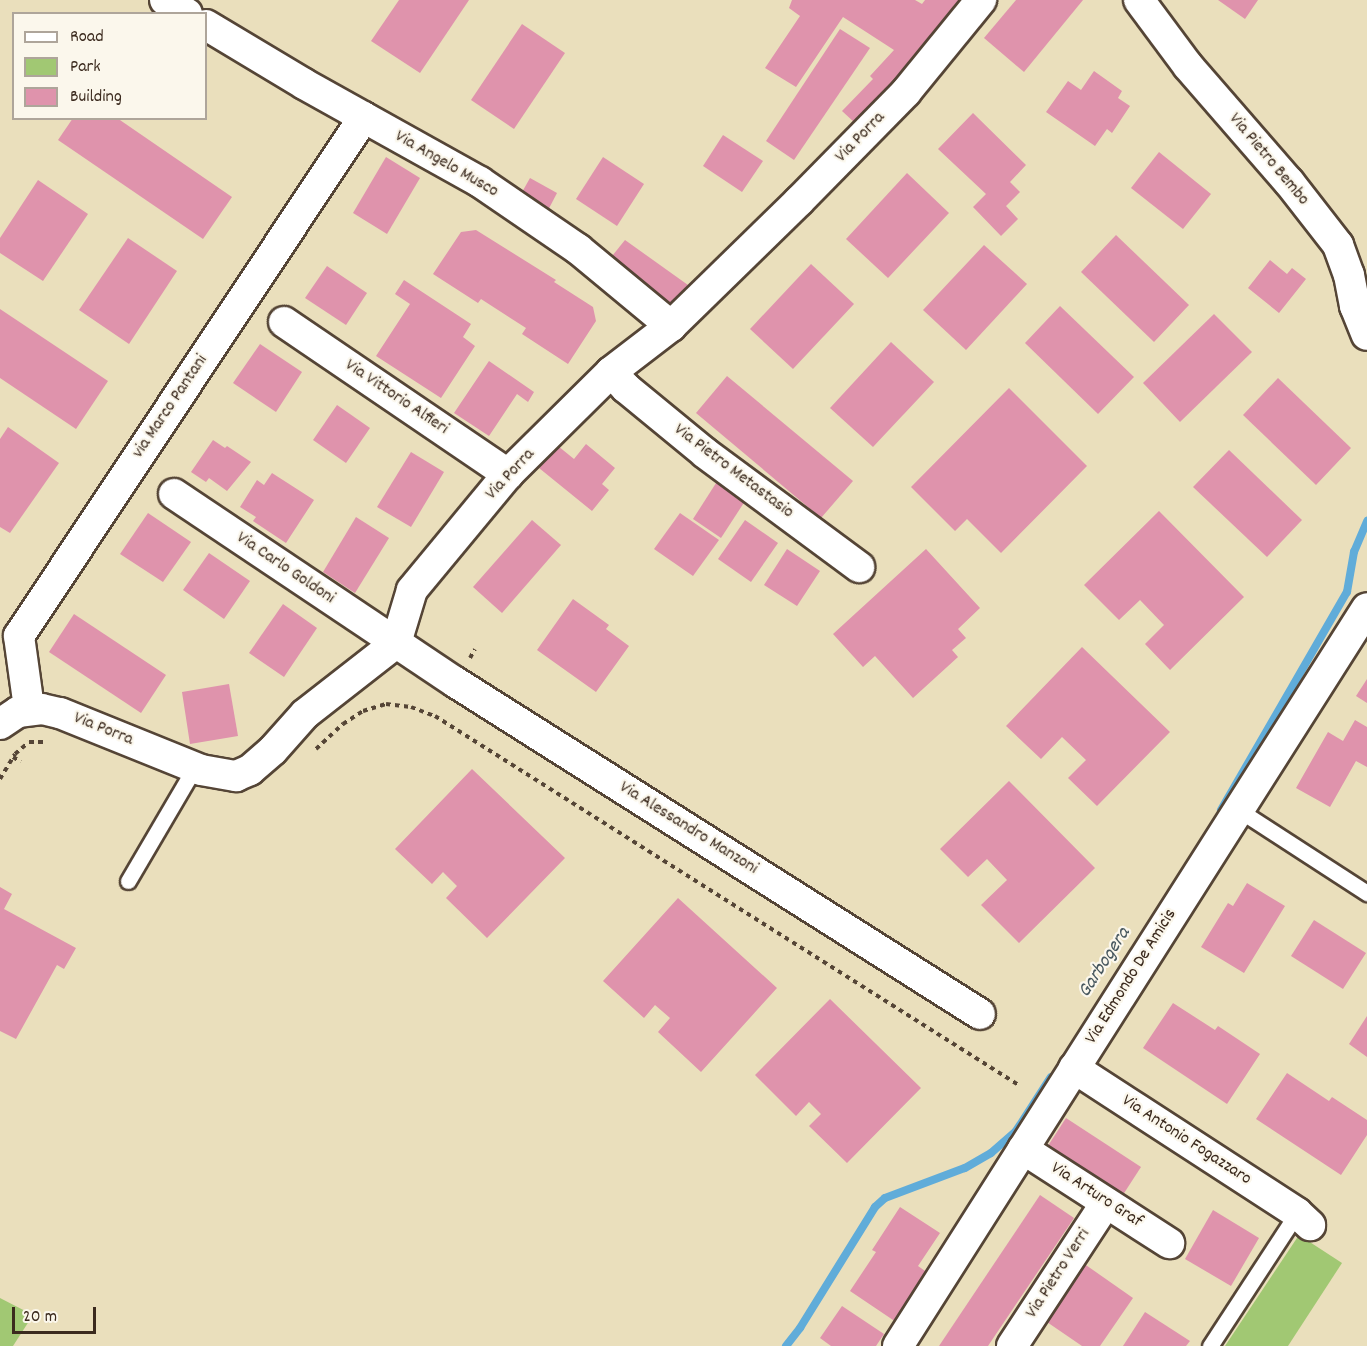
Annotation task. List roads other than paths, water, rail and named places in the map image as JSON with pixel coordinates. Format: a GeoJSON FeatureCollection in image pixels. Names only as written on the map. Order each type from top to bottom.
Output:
{"type":"FeatureCollection","features":[{"type":"Feature","properties":{"kind":"street"},"geometry":{"type":"LineString","coordinates":[[165,0],[184,12]]}},
{"type":"Feature","properties":{"kind":"street","name":"Via Porra"},"geometry":{"type":"LineString","coordinates":[[29,708],[60,713],[195,768],[219,775],[236,776],[250,770],[273,750],[305,714],[396,643],[412,590],[508,474],[611,372],[671,326],[906,92],[981,0]]}},
{"type":"Feature","properties":{"kind":"street","name":"Via Pietro Bembo"},"geometry":{"type":"LineString","coordinates":[[1139,0],[1188,66],[1289,182],[1338,246],[1349,275],[1355,306],[1367,335]]}},
{"type":"Feature","properties":{"kind":"street","name":"Via Angelo Musco"},"geometry":{"type":"LineString","coordinates":[[207,26],[480,182],[578,249],[671,326]]}},
{"type":"Feature","properties":{"kind":"street","name":"via Marco Pantani"},"geometry":{"type":"LineString","coordinates":[[29,708],[19,636],[364,117]]}},
{"type":"Feature","properties":{"kind":"street","name":"Via Vittorio Alfieri"},"geometry":{"type":"LineString","coordinates":[[284,322],[508,474]]}},
{"type":"Feature","properties":{"kind":"street","name":"Via Pietro Metastasio"},"geometry":{"type":"LineString","coordinates":[[611,372],[626,388],[705,453],[859,567]]}},
{"type":"Feature","properties":{"kind":"street","name":"Via Carlo Goldoni"},"geometry":{"type":"LineString","coordinates":[[174,494],[396,643]]}},
{"type":"Feature","properties":{"kind":"street","name":"Via Edmondo De Amicis"},"geometry":{"type":"LineString","coordinates":[[898,1346],[1367,608]]}},
{"type":"Feature","properties":{"kind":"street","name":"Via Alessandro Manzoni"},"geometry":{"type":"LineString","coordinates":[[396,643],[980,1014]]}},
{"type":"Feature","properties":{"kind":"street"},"geometry":{"type":"LineString","coordinates":[[0,724],[18,712],[29,708]]}},
{"type":"Feature","properties":{"kind":"street","name":"Via Antonio Fogazzaro"},"geometry":{"type":"LineString","coordinates":[[1074,1068],[1303,1219]]}},
{"type":"Feature","properties":{"kind":"street","name":"Via Arturo Graf"},"geometry":{"type":"LineString","coordinates":[[1023,1149],[1169,1243]]}},
{"type":"Feature","properties":{"kind":"street","name":"Via Pietro Verri"},"geometry":{"type":"LineString","coordinates":[[1012,1346],[1106,1203]]}},
{"type":"Feature","properties":{"kind":"lane"},"geometry":{"type":"LineString","coordinates":[[128,881],[195,768]]}},
{"type":"Feature","properties":{"kind":"lane"},"geometry":{"type":"LineString","coordinates":[[1239,810],[1367,894]]}},
{"type":"Feature","properties":{"kind":"lane","name":"Via Antonio Fogazzaro"},"geometry":{"type":"LineString","coordinates":[[1210,1346],[1303,1219]]}},
{"type":"Feature","properties":{"kind":"waterway","name":"Garbogera"},"geometry":{"type":"LineString","coordinates":[[1221,810],[1347,592],[1354,552],[1367,521]]}},
{"type":"Feature","properties":{"kind":"waterway","name":"Garbogera"},"geometry":{"type":"LineString","coordinates":[[786,1346],[800,1328],[875,1207],[885,1198],[965,1168],[991,1153],[1016,1131],[1051,1077]]}}]}
